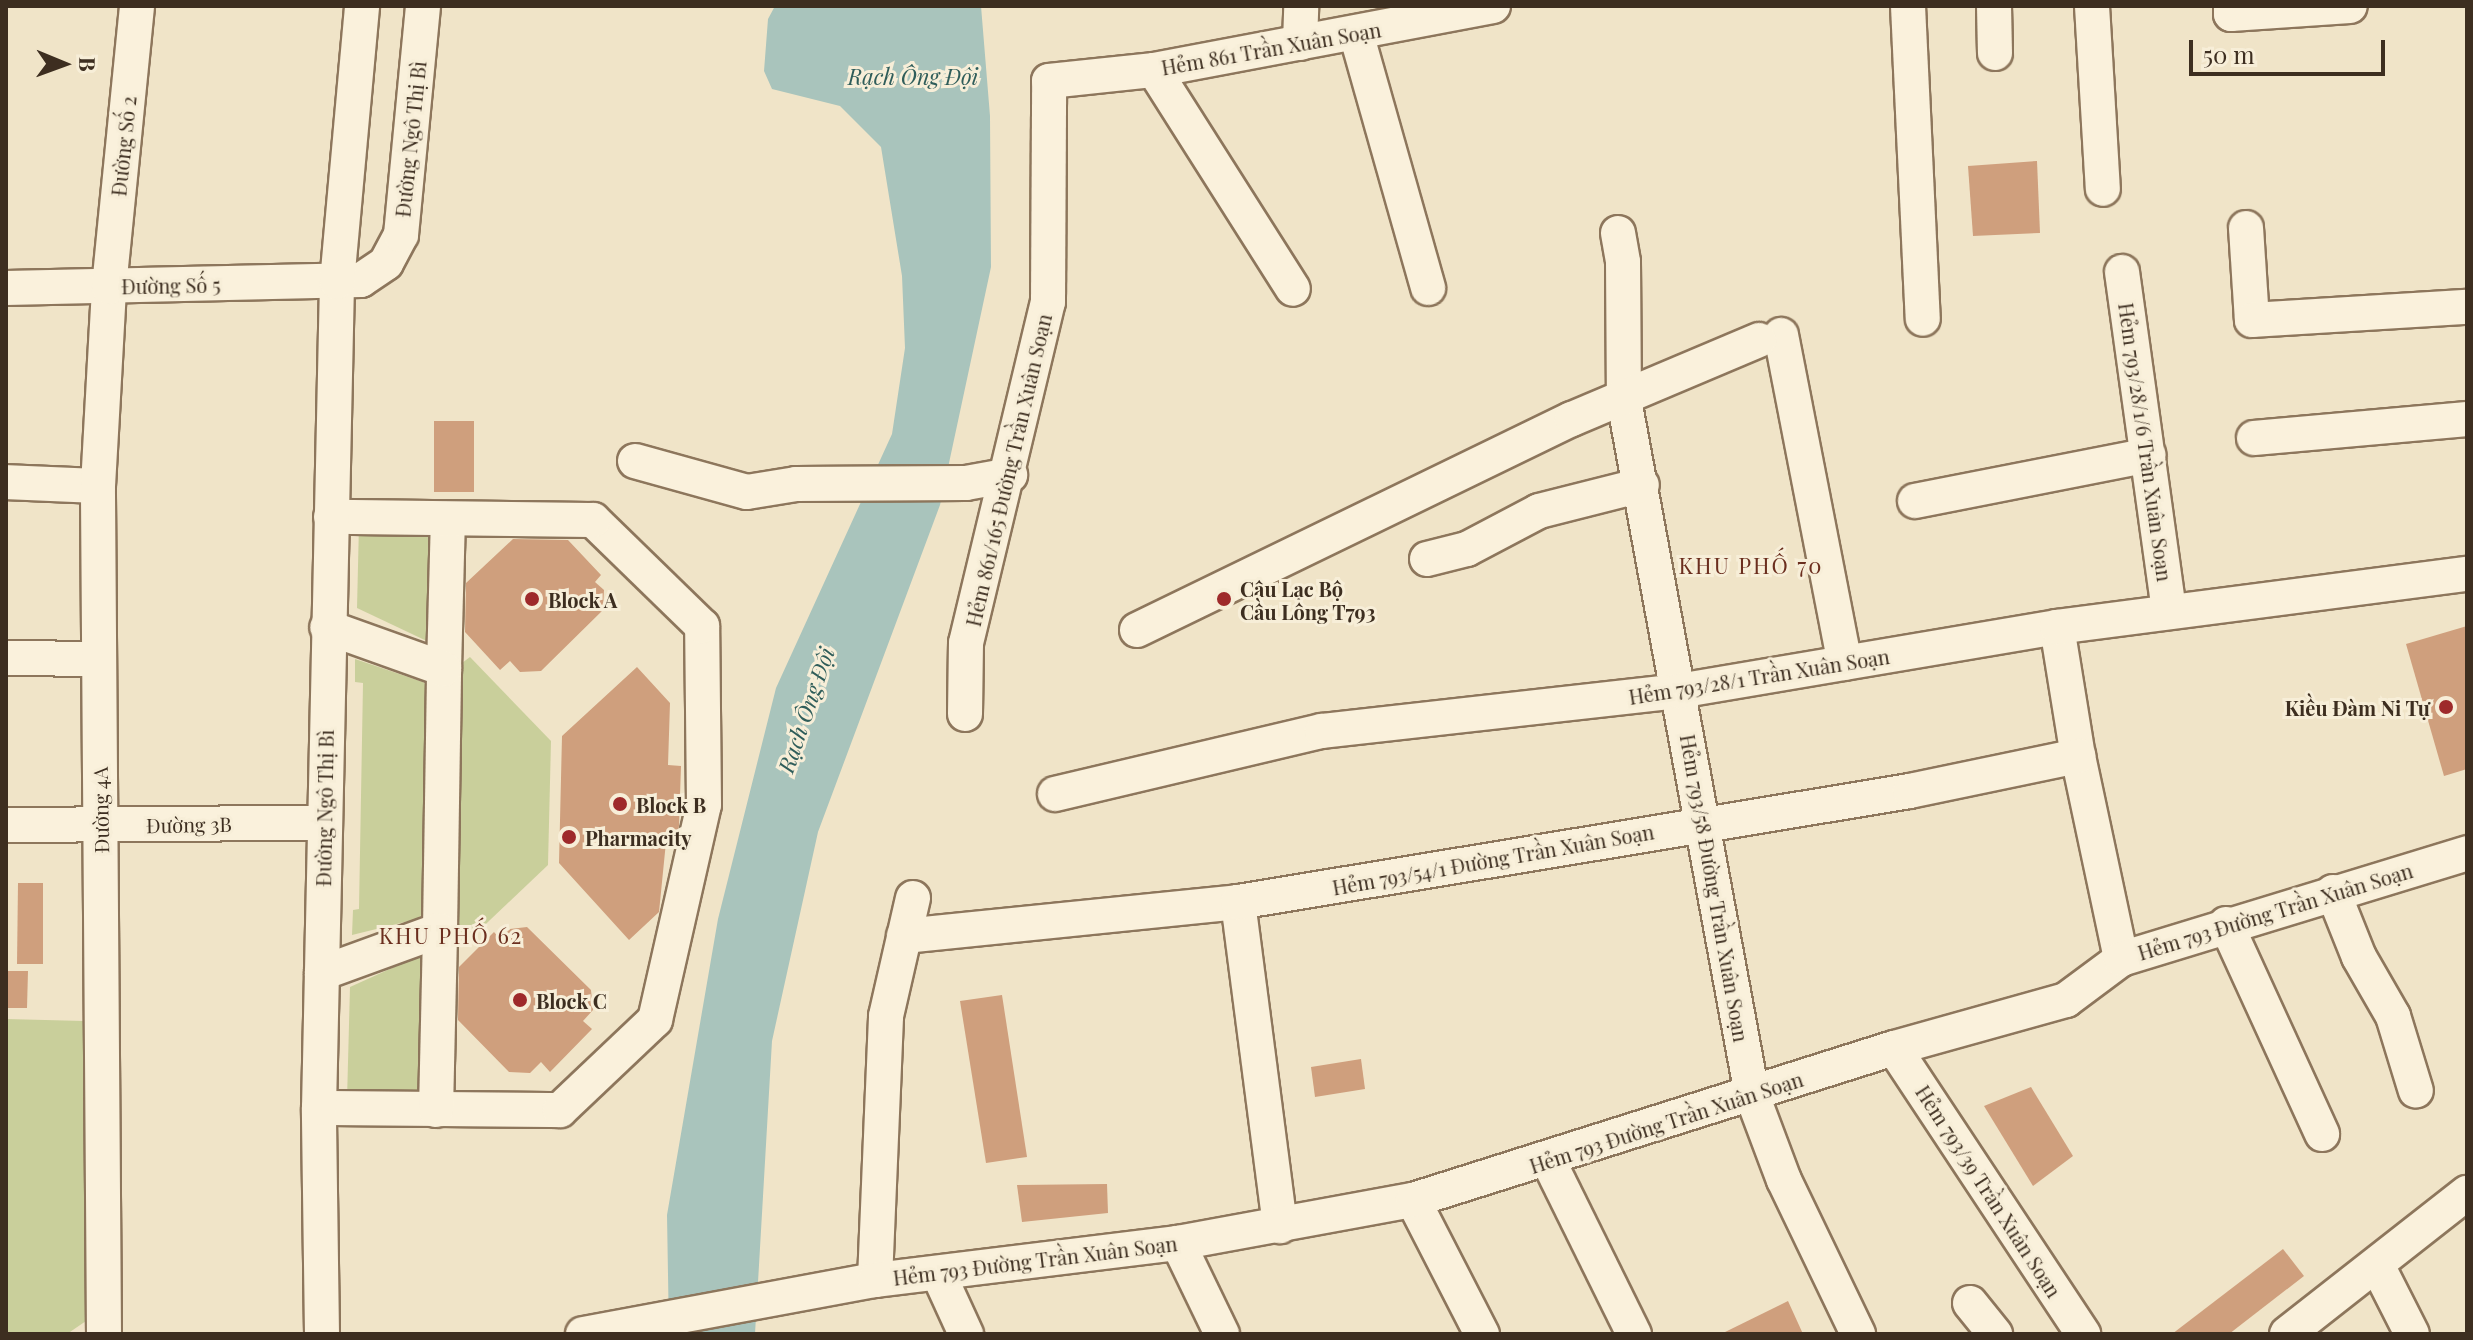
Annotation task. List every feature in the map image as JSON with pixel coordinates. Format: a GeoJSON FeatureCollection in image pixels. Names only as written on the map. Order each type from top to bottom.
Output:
{"type":"FeatureCollection","features":[{"type":"Feature","properties":{"kind":"street","name":"Đường Số 2"},"geometry":{"type":"LineString","coordinates":[[109,287],[137,6]]}},
{"type":"Feature","properties":{"kind":"street","name":"Đường Ngô Thị Bì"},"geometry":{"type":"LineString","coordinates":[[322,1334],[319,1108],[327,627],[337,282],[362,6]]}},
{"type":"Feature","properties":{"kind":"street","name":"Đường Ngô Thị Bì"},"geometry":{"type":"LineString","coordinates":[[337,282],[361,280],[386,263],[401,235],[423,6]]}},
{"type":"Feature","properties":{"kind":"street"},"geometry":{"type":"LineString","coordinates":[[1300,43],[1301,6]]}},
{"type":"Feature","properties":{"kind":"street","name":"Hẻm 861 Trần Xuân Soạn"},"geometry":{"type":"LineString","coordinates":[[1049,81],[1154,70],[1493,6]]}},
{"type":"Feature","properties":{"kind":"street"},"geometry":{"type":"LineString","coordinates":[[1908,6],[1923,319]]}},
{"type":"Feature","properties":{"kind":"street"},"geometry":{"type":"LineString","coordinates":[[1994,6],[1995,53]]}},
{"type":"Feature","properties":{"kind":"street"},"geometry":{"type":"LineString","coordinates":[[2092,6],[2103,189]]}},
{"type":"Feature","properties":{"kind":"street"},"geometry":{"type":"LineString","coordinates":[[2231,6],[2231,14],[2350,6]]}},
{"type":"Feature","properties":{"kind":"street"},"geometry":{"type":"LineString","coordinates":[[1356,33],[1428,288]]}},
{"type":"Feature","properties":{"kind":"street"},"geometry":{"type":"LineString","coordinates":[[1154,70],[1293,289]]}},
{"type":"Feature","properties":{"kind":"street","name":"Hẻm 861/165 Đường Trần Xuân Soạn"},"geometry":{"type":"LineString","coordinates":[[965,714],[966,643],[1010,475],[1048,302],[1049,81]]}},
{"type":"Feature","properties":{"kind":"street"},"geometry":{"type":"LineString","coordinates":[[2246,228],[2252,320],[2467,307]]}},
{"type":"Feature","properties":{"kind":"street","name":"Hẻm 793/58 Đường Trần Xuân Soạn"},"geometry":{"type":"LineString","coordinates":[[1618,233],[1624,288],[1624,400],[1752,1095],[1784,1180],[1858,1334]]}},
{"type":"Feature","properties":{"kind":"street","name":"Hẻm 793/28/1/6 Trần Xuân Soạn"},"geometry":{"type":"LineString","coordinates":[[2122,272],[2169,612]]}},
{"type":"Feature","properties":{"kind":"street","name":"Đường Số 5"},"geometry":{"type":"LineString","coordinates":[[6,288],[337,282]]}},
{"type":"Feature","properties":{"kind":"street","name":"Đường 4A"},"geometry":{"type":"LineString","coordinates":[[104,1334],[101,827],[96,659],[98,486],[109,287]]}},
{"type":"Feature","properties":{"kind":"street"},"geometry":{"type":"LineString","coordinates":[[1137,630],[1572,419],[1770,338],[1845,663]]}},
{"type":"Feature","properties":{"kind":"street"},"geometry":{"type":"LineString","coordinates":[[2254,438],[2467,419]]}},
{"type":"Feature","properties":{"kind":"street"},"geometry":{"type":"LineString","coordinates":[[1915,501],[2149,455]]}},
{"type":"Feature","properties":{"kind":"street"},"geometry":{"type":"LineString","coordinates":[[635,461],[747,492],[796,484],[966,483],[1010,475]]}},
{"type":"Feature","properties":{"kind":"street"},"geometry":{"type":"LineString","coordinates":[[6,482],[98,486]]}},
{"type":"Feature","properties":{"kind":"street"},"geometry":{"type":"LineString","coordinates":[[1427,559],[1467,549],[1539,511],[1642,485]]}},
{"type":"Feature","properties":{"kind":"street"},"geometry":{"type":"LineString","coordinates":[[319,1108],[560,1110],[655,1020],[704,805],[702,626],[593,520],[331,517]]}},
{"type":"Feature","properties":{"kind":"street"},"geometry":{"type":"LineString","coordinates":[[436,1110],[448,519]]}},
{"type":"Feature","properties":{"kind":"street","name":"Hẻm 793/28/1 Trần Xuân Soạn"},"geometry":{"type":"LineString","coordinates":[[1055,794],[1322,731],[1679,691],[2057,627],[2467,574]]}},
{"type":"Feature","properties":{"kind":"street"},"geometry":{"type":"LineString","coordinates":[[327,627],[444,669]]}},
{"type":"Feature","properties":{"kind":"street"},"geometry":{"type":"LineString","coordinates":[[2057,627],[2078,756],[2121,959]]}},
{"type":"Feature","properties":{"kind":"street"},"geometry":{"type":"LineString","coordinates":[[6,658],[96,659]]}},
{"type":"Feature","properties":{"kind":"street","name":"Hẻm 793/54/1 Đường Trần Xuân Soạn"},"geometry":{"type":"LineString","coordinates":[[904,936],[1238,902],[1910,791],[2078,756]]}},
{"type":"Feature","properties":{"kind":"street","name":"Đường 3B"},"geometry":{"type":"LineString","coordinates":[[6,825],[101,827],[324,823]]}},
{"type":"Feature","properties":{"kind":"street","name":"Hẻm 793 Đường Trần Xuân Soạn"},"geometry":{"type":"LineString","coordinates":[[583,1334],[875,1280],[939,1275],[1178,1243],[1413,1200],[1548,1160],[1894,1048],[2066,1000],[2121,959],[2226,924],[2467,853]]}},
{"type":"Feature","properties":{"kind":"street"},"geometry":{"type":"LineString","coordinates":[[2333,892],[2359,957],[2393,1016],[2416,1091]]}},
{"type":"Feature","properties":{"kind":"street"},"geometry":{"type":"LineString","coordinates":[[875,1280],[886,1016],[913,898]]}},
{"type":"Feature","properties":{"kind":"street"},"geometry":{"type":"LineString","coordinates":[[1238,902],[1280,1226]]}},
{"type":"Feature","properties":{"kind":"street"},"geometry":{"type":"LineString","coordinates":[[2226,924],[2322,1134]]}},
{"type":"Feature","properties":{"kind":"street"},"geometry":{"type":"LineString","coordinates":[[322,973],[440,930]]}},
{"type":"Feature","properties":{"kind":"street","name":"Hẻm 793/39 Trần Xuân Soạn"},"geometry":{"type":"LineString","coordinates":[[1894,1048],[2083,1334]]}},
{"type":"Feature","properties":{"kind":"street"},"geometry":{"type":"LineString","coordinates":[[1548,1160],[1634,1334]]}},
{"type":"Feature","properties":{"kind":"street"},"geometry":{"type":"LineString","coordinates":[[2287,1334],[2467,1193]]}},
{"type":"Feature","properties":{"kind":"street"},"geometry":{"type":"LineString","coordinates":[[1413,1200],[1482,1334]]}},
{"type":"Feature","properties":{"kind":"street"},"geometry":{"type":"LineString","coordinates":[[1178,1243],[1222,1334]]}},
{"type":"Feature","properties":{"kind":"street"},"geometry":{"type":"LineString","coordinates":[[2377,1265],[2412,1334]]}},
{"type":"Feature","properties":{"kind":"street"},"geometry":{"type":"LineString","coordinates":[[939,1275],[966,1334]]}},
{"type":"Feature","properties":{"kind":"street"},"geometry":{"type":"LineString","coordinates":[[1970,1303],[1995,1334]]}},
{"type":"Feature","properties":{"kind":"green space"},"geometry":{"type":"Polygon","coordinates":[[[359,524],[433,528],[431,643],[357,608],[359,524]]]}},
{"type":"Feature","properties":{"kind":"green space"},"geometry":{"type":"Polygon","coordinates":[[[470,657],[551,741],[548,865],[469,940],[450,921],[454,669],[470,657]]]}},
{"type":"Feature","properties":{"kind":"green space"},"geometry":{"type":"Polygon","coordinates":[[[355,659],[423,682],[432,690],[426,911],[417,919],[352,935],[353,910],[359,909],[363,683],[355,682],[355,659]]]}},
{"type":"Feature","properties":{"kind":"green space"},"geometry":{"type":"Polygon","coordinates":[[[423,954],[424,1093],[347,1100],[350,987],[423,954]]]}},
{"type":"Feature","properties":{"kind":"green space"},"geometry":{"type":"Polygon","coordinates":[[[6,1019],[84,1021],[86,1321],[67,1334],[6,1334],[6,1019]]]}},
{"type":"Feature","properties":{"kind":"water","name":"Rạch Ông Đội"},"geometry":{"type":"Polygon","coordinates":[[[775,6],[981,6],[990,116],[991,267],[940,505],[818,832],[772,1041],[755,1334],[669,1334],[667,1215],[718,919],[776,688],[892,434],[905,348],[902,276],[881,147],[840,106],[772,89],[764,71],[768,19],[775,6]]]}},
{"type":"Feature","properties":{"kind":"building"},"geometry":{"type":"Polygon","coordinates":[[[2037,161],[2040,233],[1973,236],[1968,166],[2037,161]]]}},
{"type":"Feature","properties":{"kind":"building"},"geometry":{"type":"Polygon","coordinates":[[[434,421],[474,421],[474,492],[434,492],[434,421]]]}},
{"type":"Feature","properties":{"kind":"building","name":"Block A"},"geometry":{"type":"Polygon","coordinates":[[[513,539],[568,540],[601,575],[595,582],[604,590],[603,610],[541,671],[520,672],[510,661],[500,670],[465,632],[466,583],[513,539]]]}},
{"type":"Feature","properties":{"kind":"building","name":"Kiều Đàm Ni Tự"},"geometry":{"type":"Polygon","coordinates":[[[2467,626],[2467,769],[2444,776],[2406,644],[2467,626]]]}},
{"type":"Feature","properties":{"kind":"building","name":"Block B"},"geometry":{"type":"Polygon","coordinates":[[[637,667],[670,703],[668,765],[681,766],[679,826],[675,843],[666,842],[659,912],[629,940],[559,863],[562,736],[637,667]]]}},
{"type":"Feature","properties":{"kind":"building"},"geometry":{"type":"Polygon","coordinates":[[[18,883],[43,883],[43,964],[17,964],[18,883]]]}},
{"type":"Feature","properties":{"kind":"building","name":"Block C"},"geometry":{"type":"Polygon","coordinates":[[[527,927],[591,990],[593,1010],[583,1021],[592,1029],[550,1072],[541,1062],[530,1073],[509,1072],[458,1020],[459,967],[494,932],[500,939],[510,929],[527,927]]]}},
{"type":"Feature","properties":{"kind":"building"},"geometry":{"type":"Polygon","coordinates":[[[6,971],[28,971],[27,1008],[6,1008],[6,971]]]}},
{"type":"Feature","properties":{"kind":"building"},"geometry":{"type":"Polygon","coordinates":[[[1002,995],[1027,1157],[986,1163],[960,1001],[1002,995]]]}},
{"type":"Feature","properties":{"kind":"building"},"geometry":{"type":"Polygon","coordinates":[[[1361,1059],[1365,1089],[1315,1097],[1311,1067],[1361,1059]]]}},
{"type":"Feature","properties":{"kind":"building"},"geometry":{"type":"Polygon","coordinates":[[[2031,1087],[2073,1156],[2033,1186],[1984,1106],[2031,1087]]]}},
{"type":"Feature","properties":{"kind":"building"},"geometry":{"type":"Polygon","coordinates":[[[1107,1184],[1108,1213],[1022,1222],[1017,1185],[1107,1184]]]}},
{"type":"Feature","properties":{"kind":"building"},"geometry":{"type":"Polygon","coordinates":[[[2283,1249],[2304,1276],[2229,1334],[2172,1334],[2283,1249]]]}},
{"type":"Feature","properties":{"kind":"building"},"geometry":{"type":"Polygon","coordinates":[[[1788,1301],[1803,1334],[1721,1334],[1788,1301]]]}},
{"type":"Feature","properties":{"kind":"place","name":"Block A"},"geometry":{"type":"Point","coordinates":[532,599]}},
{"type":"Feature","properties":{"kind":"place","name":"Câu Lạc Bộ Cầu Lông T793"},"geometry":{"type":"Point","coordinates":[1224,599]}},
{"type":"Feature","properties":{"kind":"place","name":"Kiều Đàm Ni Tự"},"geometry":{"type":"Point","coordinates":[2446,707]}},
{"type":"Feature","properties":{"kind":"place","name":"Block B"},"geometry":{"type":"Point","coordinates":[620,804]}},
{"type":"Feature","properties":{"kind":"place","name":"Pharmacity"},"geometry":{"type":"Point","coordinates":[569,837]}},
{"type":"Feature","properties":{"kind":"place","name":"Block C"},"geometry":{"type":"Point","coordinates":[520,1000]}},
{"type":"Feature","properties":{"kind":"district","name":"KHU PHỐ 70"},"geometry":{"type":"Point","coordinates":[1751,566]}},
{"type":"Feature","properties":{"kind":"district","name":"KHU PHỐ 62"},"geometry":{"type":"Point","coordinates":[451,936]}}]}
